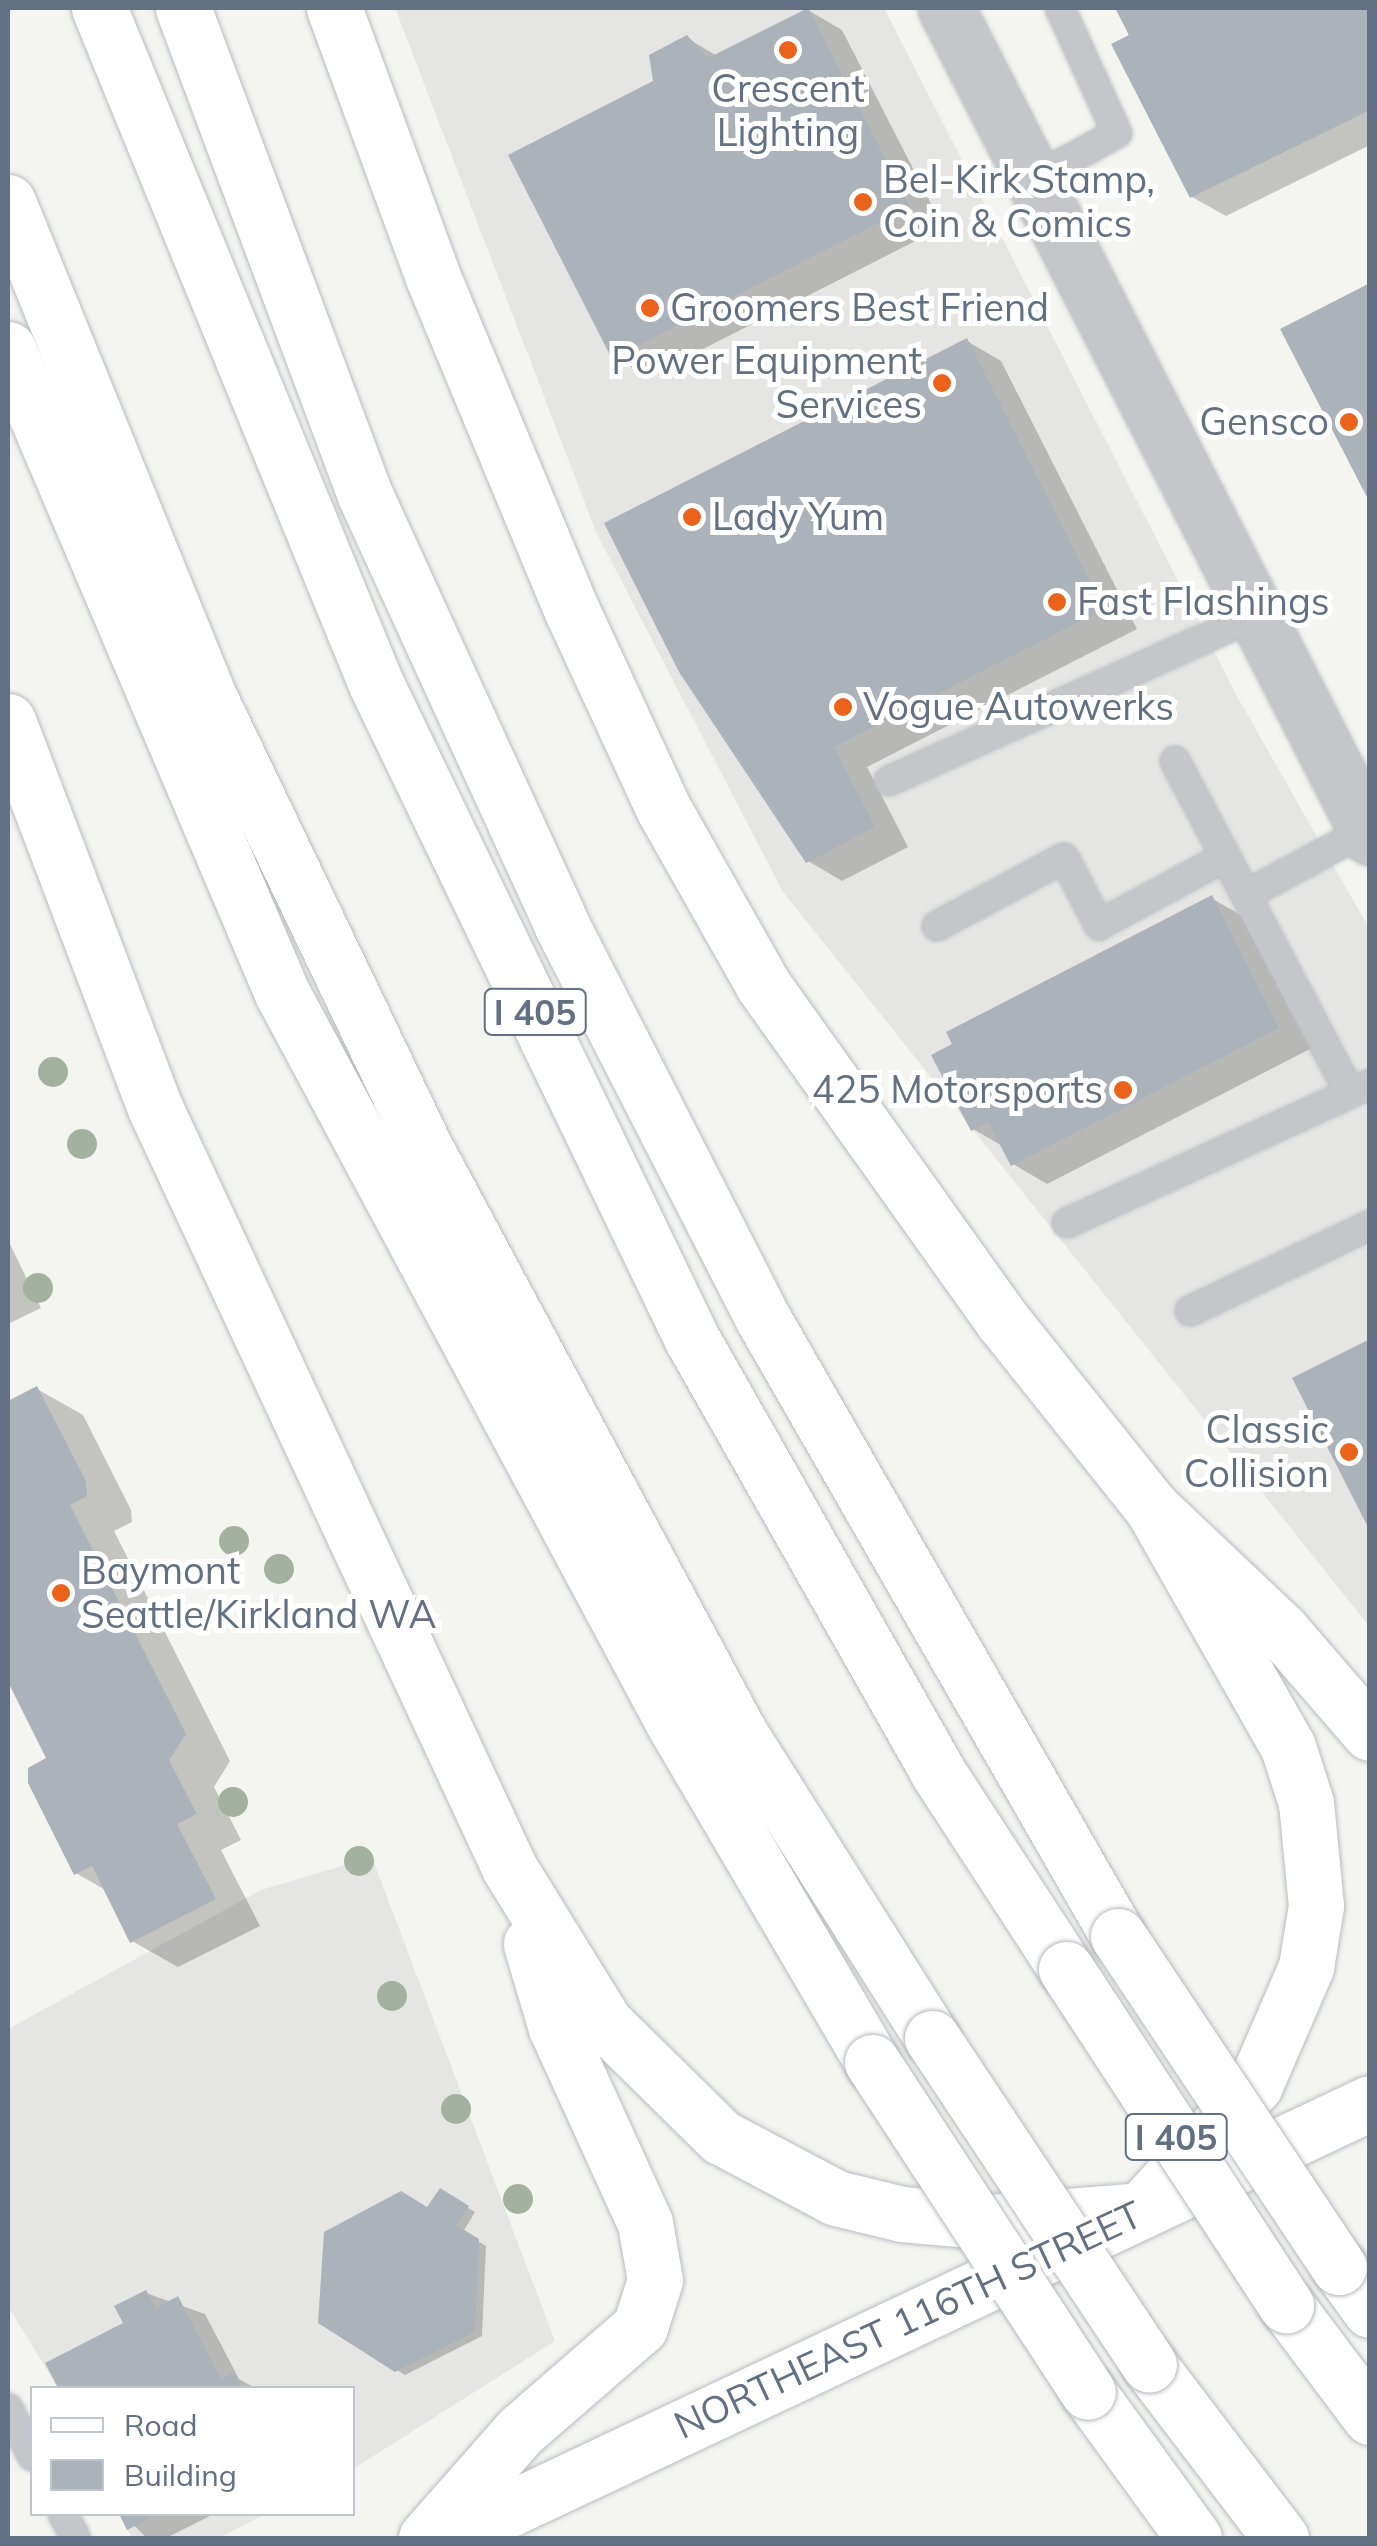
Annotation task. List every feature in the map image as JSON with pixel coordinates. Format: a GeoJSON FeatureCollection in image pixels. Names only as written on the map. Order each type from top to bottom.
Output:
{"type":"FeatureCollection","features":[{"type":"Feature","properties":{"kind":"main road","name":"I 405"},"geometry":{"type":"LineString","coordinates":[[99,8],[376,684],[692,1339],[938,1771],[1286,2305],[1370,2417]]}},
{"type":"Feature","properties":{"kind":"main road","name":"I 405"},"geometry":{"type":"LineString","coordinates":[[183,8],[365,495],[562,926],[762,1318],[1118,1936],[1354,2289]]}},
{"type":"Feature","properties":{"kind":"main road"},"geometry":{"type":"LineString","coordinates":[[8,720],[156,1110],[510,1870],[561,1960],[650,2074],[721,2137],[789,2178],[836,2198],[963,2220],[1141,2210],[1263,2074],[1292,2018],[1316,1906],[1306,1803],[1288,1747],[1152,1508],[848,1108],[763,985],[663,808],[432,275],[334,8]]}},
{"type":"Feature","properties":{"kind":"main road"},"geometry":{"type":"LineString","coordinates":[[8,202],[209,697],[424,1146],[740,1734],[932,2038],[1149,2365],[1280,2538]]}},
{"type":"Feature","properties":{"kind":"main road"},"geometry":{"type":"LineString","coordinates":[[8,349],[282,993],[674,1724],[872,2062],[1088,2392],[1194,2538]]}},
{"type":"Feature","properties":{"kind":"main road"},"geometry":{"type":"LineString","coordinates":[[1152,1508],[1281,1630],[1370,1733]]}},
{"type":"Feature","properties":{"kind":"main road"},"geometry":{"type":"LineString","coordinates":[[426,2538],[520,2431],[640,2327],[654,2280],[645,2223],[556,2028],[510,1870]]}},
{"type":"Feature","properties":{"kind":"main road","name":"NORTHEAST 116TH STREET"},"geometry":{"type":"LineString","coordinates":[[448,2538],[1370,2103]]}},
{"type":"Feature","properties":{"kind":"street"},"geometry":{"type":"LineString","coordinates":[[946,8],[1368,834]]}},
{"type":"Feature","properties":{"kind":"lane"},"geometry":{"type":"LineString","coordinates":[[1034,179],[1117,133],[1060,8]]}},
{"type":"Feature","properties":{"kind":"lane"},"geometry":{"type":"LineString","coordinates":[[889,782],[1256,615]]}},
{"type":"Feature","properties":{"kind":"lane"},"geometry":{"type":"LineString","coordinates":[[1066,1222],[1360,1088],[1225,857],[1175,761]]}},
{"type":"Feature","properties":{"kind":"lane"},"geometry":{"type":"LineString","coordinates":[[1246,894],[1368,834]]}},
{"type":"Feature","properties":{"kind":"lane"},"geometry":{"type":"LineString","coordinates":[[937,926],[1064,858],[1099,925],[1225,857]]}},
{"type":"Feature","properties":{"kind":"lane"},"geometry":{"type":"LineString","coordinates":[[1190,1311],[1370,1225]]}},
{"type":"Feature","properties":{"kind":"lane"},"geometry":{"type":"LineString","coordinates":[[8,2408],[30,2452]]}},
{"type":"Feature","properties":{"kind":"lane"},"geometry":{"type":"LineString","coordinates":[[64,2516],[76,2538]]}},
{"type":"Feature","properties":{"kind":"shaded area"},"geometry":{"type":"Polygon","coordinates":[[[395,8],[884,8],[1238,698],[1369,928],[1369,1626],[783,892],[596,532],[395,8]]]}},
{"type":"Feature","properties":{"kind":"shaded area"},"geometry":{"type":"Polygon","coordinates":[[[372,1857],[555,2341],[355,2468],[355,2386],[57,2386],[8,2306],[8,2029],[261,1890],[372,1857]]]}},
{"type":"Feature","properties":{"kind":"shaded area"},"geometry":{"type":"Polygon","coordinates":[[[120,2516],[261,2516],[219,2538],[132,2538],[120,2516]]]}},
{"type":"Feature","properties":{"kind":"building"},"geometry":{"type":"Polygon","coordinates":[[[808,8],[910,207],[612,359],[508,155],[653,81],[649,55],[687,35],[708,58],[808,8]]]}},
{"type":"Feature","properties":{"kind":"building"},"geometry":{"type":"Polygon","coordinates":[[[1115,8],[1370,8],[1370,110],[1190,198],[1111,44],[1129,35],[1115,8]]]}},
{"type":"Feature","properties":{"kind":"building","name":"Gensco"},"geometry":{"type":"Polygon","coordinates":[[[1370,283],[1370,503],[1280,329],[1370,283]]]}},
{"type":"Feature","properties":{"kind":"building"},"geometry":{"type":"Polygon","coordinates":[[[967,338],[1104,609],[834,747],[875,827],[806,863],[679,672],[604,523],[967,338]]]}},
{"type":"Feature","properties":{"kind":"building"},"geometry":{"type":"Polygon","coordinates":[[[1212,895],[1279,1028],[1011,1166],[988,1122],[971,1131],[931,1055],[952,1044],[946,1032],[1212,895]]]}},
{"type":"Feature","properties":{"kind":"building","name":"Classic Collision"},"geometry":{"type":"Polygon","coordinates":[[[1370,1339],[1370,1531],[1292,1378],[1370,1339]]]}},
{"type":"Feature","properties":{"kind":"building","name":"Baymont Seattle/Kirkland WA"},"geometry":{"type":"Polygon","coordinates":[[[37,1386],[86,1481],[87,1496],[70,1505],[186,1734],[169,1760],[197,1814],[177,1824],[216,1899],[130,1943],[92,1866],[74,1875],[28,1783],[28,1768],[46,1758],[8,1682],[8,1401],[37,1386]]]}},
{"type":"Feature","properties":{"kind":"building"},"geometry":{"type":"Polygon","coordinates":[[[440,2188],[469,2206],[456,2225],[479,2239],[475,2332],[395,2372],[318,2323],[324,2232],[401,2191],[427,2207],[440,2188]]]}},
{"type":"Feature","properties":{"kind":"building"},"geometry":{"type":"Polygon","coordinates":[[[146,2290],[156,2308],[178,2296],[221,2379],[233,2373],[240,2386],[57,2386],[45,2363],[123,2323],[114,2306],[146,2290]]]}},
{"type":"Feature","properties":{"kind":"building"},"geometry":{"type":"Polygon","coordinates":[[[120,2516],[155,2516],[127,2530],[120,2516]]]}},
{"type":"Feature","properties":{"kind":"place","name":"Crescent Lighting"},"geometry":{"type":"Point","coordinates":[788,50]}},
{"type":"Feature","properties":{"kind":"place","name":"Bel-Kirk Stamp, Coin & Comics"},"geometry":{"type":"Point","coordinates":[863,202]}},
{"type":"Feature","properties":{"kind":"place","name":"Groomers Best Friend"},"geometry":{"type":"Point","coordinates":[650,308]}},
{"type":"Feature","properties":{"kind":"place","name":"Power Equipment Services"},"geometry":{"type":"Point","coordinates":[942,383]}},
{"type":"Feature","properties":{"kind":"place","name":"Gensco"},"geometry":{"type":"Point","coordinates":[1349,422]}},
{"type":"Feature","properties":{"kind":"place","name":"Lady Yum"},"geometry":{"type":"Point","coordinates":[692,517]}},
{"type":"Feature","properties":{"kind":"place","name":"Fast Flashings"},"geometry":{"type":"Point","coordinates":[1057,602]}},
{"type":"Feature","properties":{"kind":"place","name":"Vogue Autowerks"},"geometry":{"type":"Point","coordinates":[843,707]}},
{"type":"Feature","properties":{"kind":"place","name":"425 Motorsports"},"geometry":{"type":"Point","coordinates":[1123,1090]}},
{"type":"Feature","properties":{"kind":"place","name":"Classic Collision"},"geometry":{"type":"Point","coordinates":[1349,1452]}},
{"type":"Feature","properties":{"kind":"place","name":"Baymont Seattle/Kirkland WA"},"geometry":{"type":"Point","coordinates":[61,1593]}}]}
